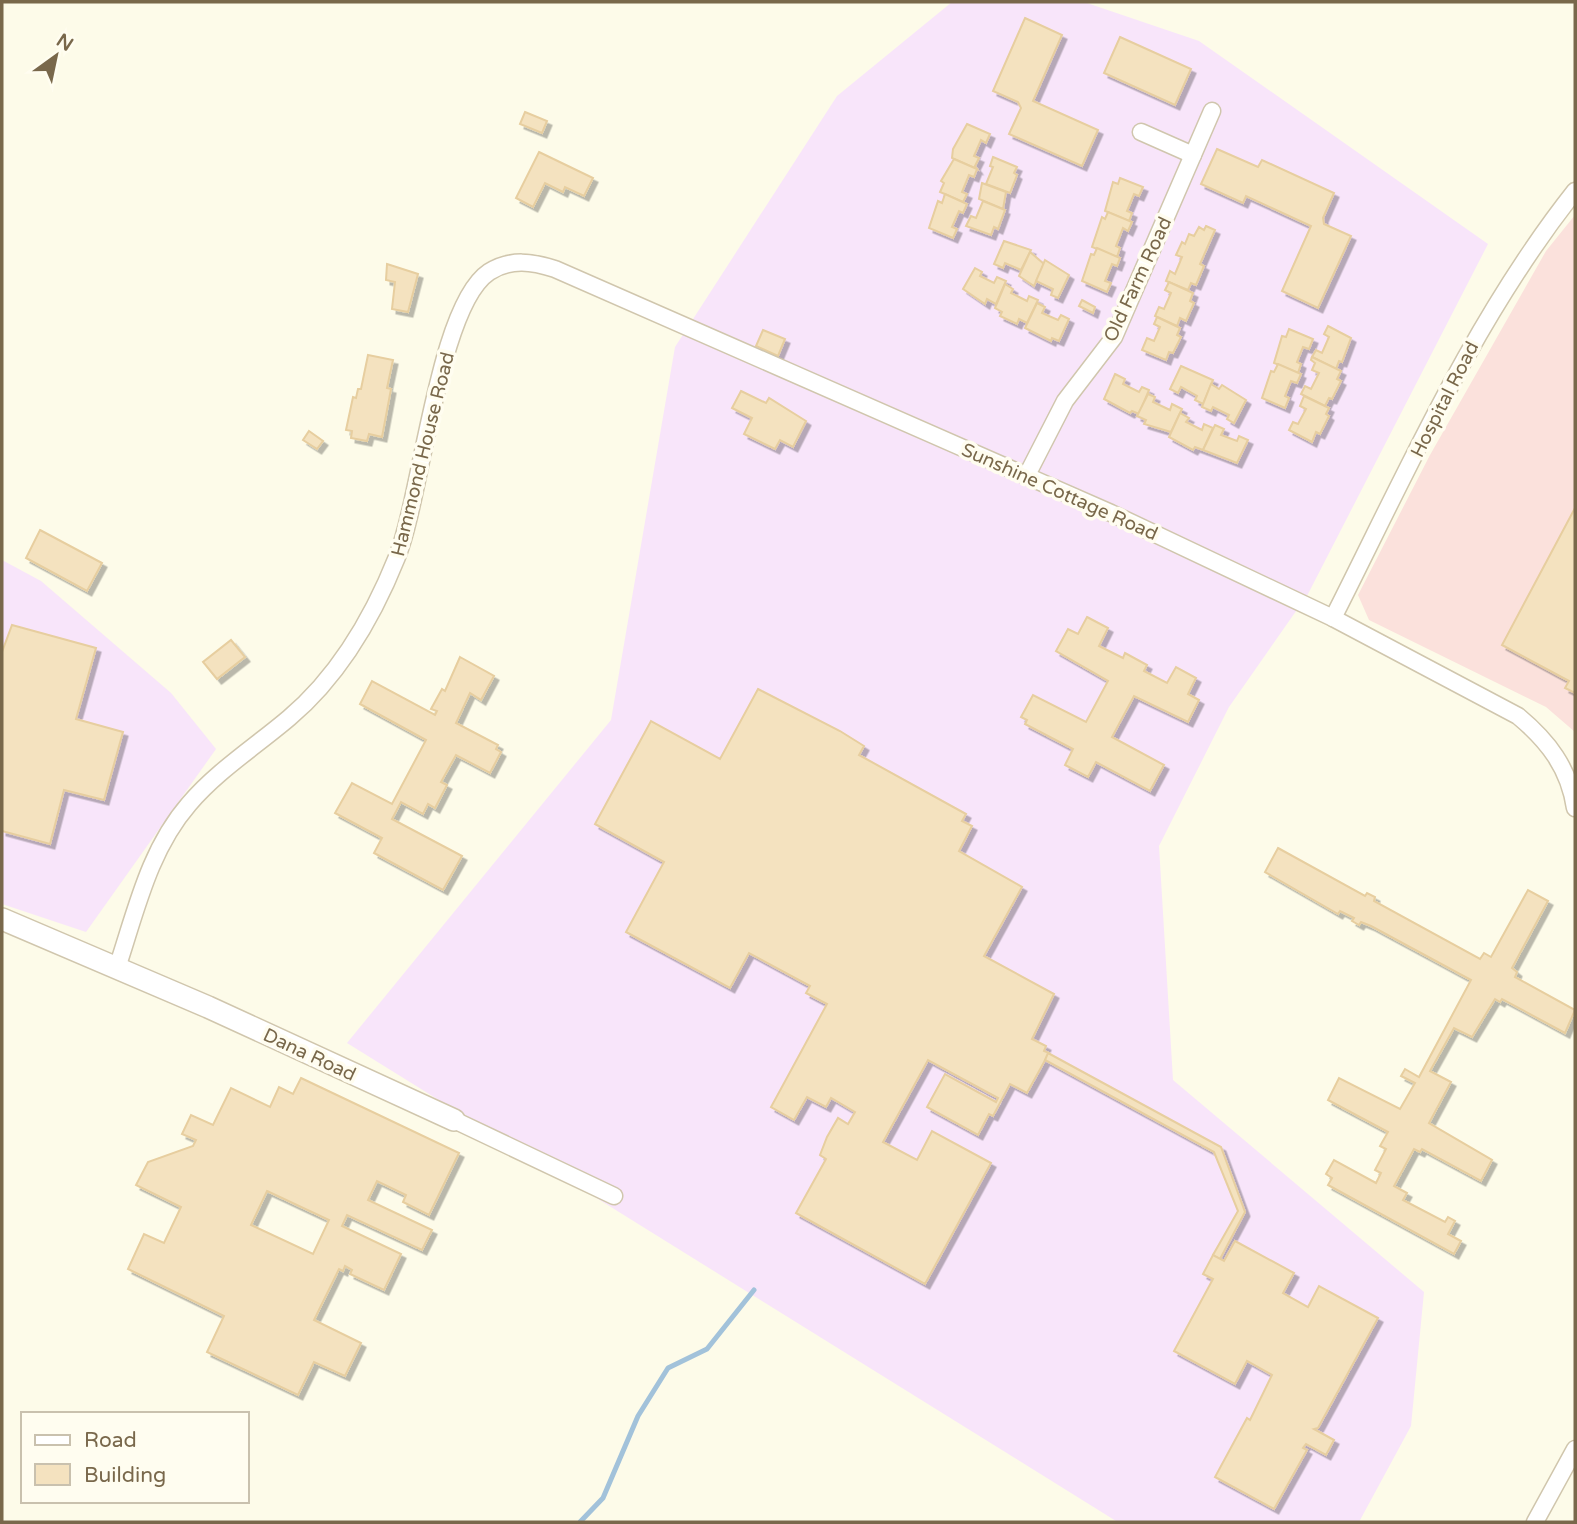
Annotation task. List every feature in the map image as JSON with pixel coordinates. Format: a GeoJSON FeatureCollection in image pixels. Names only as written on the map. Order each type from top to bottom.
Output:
{"type":"FeatureCollection","features":[{"type":"Feature","properties":{"kind":"street","name":"Old Farm Road"},"geometry":{"type":"LineString","coordinates":[[1027,475],[1065,401],[1114,337],[1212,111]]}},
{"type":"Feature","properties":{"kind":"street"},"geometry":{"type":"LineString","coordinates":[[1141,132],[1193,155]]}},
{"type":"Feature","properties":{"kind":"street","name":"Hospital Road"},"geometry":{"type":"LineString","coordinates":[[1333,618],[1472,344],[1528,255],[1575,191]]}},
{"type":"Feature","properties":{"kind":"street","name":"Sunshine Cottage Road"},"geometry":{"type":"LineString","coordinates":[[488,273],[509,263],[532,262],[555,269],[1027,475],[1333,618],[1518,716],[1544,739],[1562,765],[1575,808]]}},
{"type":"Feature","properties":{"kind":"street","name":"Hammond House Road"},"geometry":{"type":"LineString","coordinates":[[117,968],[142,888],[167,833],[189,804],[215,778],[292,716],[325,683],[368,620],[402,544],[446,354],[463,311],[488,273]]}},
{"type":"Feature","properties":{"kind":"street","name":"Dana Road"},"geometry":{"type":"LineString","coordinates":[[2,919],[454,1120],[614,1196]]}},
{"type":"Feature","properties":{"kind":"street"},"geometry":{"type":"LineString","coordinates":[[1535,1522],[1575,1449]]}},
{"type":"Feature","properties":{"kind":"shaded area"},"geometry":{"type":"Polygon","coordinates":[[[952,2],[1084,2],[1199,41],[1488,244],[1308,594],[1229,707],[1159,846],[1173,1080],[1424,1292],[1411,1426],[1359,1522],[1116,1521],[347,1043],[611,720],[675,347],[837,96],[952,2]]]}},
{"type":"Feature","properties":{"kind":"shaded area"},"geometry":{"type":"Polygon","coordinates":[[[1575,215],[1575,732],[1546,707],[1369,620],[1358,595],[1430,455],[1546,251],[1575,215]]]}},
{"type":"Feature","properties":{"kind":"shaded area"},"geometry":{"type":"Polygon","coordinates":[[[2,560],[41,581],[171,693],[216,749],[86,932],[2,904],[2,560]]]}},
{"type":"Feature","properties":{"kind":"building"},"geometry":{"type":"Polygon","coordinates":[[[1025,18],[1062,35],[1033,101],[1098,130],[1082,166],[1009,134],[1021,108],[1018,102],[993,91],[1025,18]]]}},
{"type":"Feature","properties":{"kind":"building"},"geometry":{"type":"Polygon","coordinates":[[[1120,37],[1191,69],[1175,105],[1104,73],[1120,37]]]}},
{"type":"Feature","properties":{"kind":"building"},"geometry":{"type":"Polygon","coordinates":[[[525,112],[547,121],[542,133],[520,124],[525,112]]]}},
{"type":"Feature","properties":{"kind":"building"},"geometry":{"type":"Polygon","coordinates":[[[967,124],[990,134],[986,143],[981,140],[974,156],[979,158],[975,166],[977,169],[952,158],[953,149],[967,124]]]}},
{"type":"Feature","properties":{"kind":"building"},"geometry":{"type":"Polygon","coordinates":[[[1217,149],[1258,167],[1262,160],[1334,193],[1323,218],[1324,224],[1351,236],[1318,308],[1282,291],[1311,226],[1246,196],[1243,203],[1201,184],[1217,149]]]}},
{"type":"Feature","properties":{"kind":"building"},"geometry":{"type":"Polygon","coordinates":[[[539,152],[593,178],[584,196],[565,187],[563,192],[545,183],[533,207],[516,198],[539,152]]]}},
{"type":"Feature","properties":{"kind":"building"},"geometry":{"type":"Polygon","coordinates":[[[993,157],[1017,167],[1010,193],[986,184],[993,167],[990,166],[993,157]]]}},
{"type":"Feature","properties":{"kind":"building"},"geometry":{"type":"Polygon","coordinates":[[[954,159],[977,169],[974,177],[969,175],[962,192],[967,194],[963,202],[940,192],[944,183],[941,181],[954,159]]]}},
{"type":"Feature","properties":{"kind":"building"},"geometry":{"type":"Polygon","coordinates":[[[1120,178],[1143,187],[1139,196],[1134,194],[1127,211],[1132,213],[1129,221],[1105,211],[1113,182],[1118,184],[1120,178]]]}},
{"type":"Feature","properties":{"kind":"building"},"geometry":{"type":"Polygon","coordinates":[[[982,183],[1006,192],[1003,209],[979,199],[982,183]]]}},
{"type":"Feature","properties":{"kind":"building"},"geometry":{"type":"Polygon","coordinates":[[[945,194],[967,204],[963,213],[959,211],[952,227],[957,229],[953,238],[929,228],[938,201],[942,203],[945,194]]]}},
{"type":"Feature","properties":{"kind":"building"},"geometry":{"type":"Polygon","coordinates":[[[983,201],[1005,210],[998,229],[994,227],[991,235],[966,226],[971,216],[976,218],[983,201]]]}},
{"type":"Feature","properties":{"kind":"building"},"geometry":{"type":"Polygon","coordinates":[[[1108,212],[1132,222],[1128,231],[1123,228],[1116,246],[1120,248],[1117,257],[1092,247],[1102,217],[1105,219],[1108,212]]]}},
{"type":"Feature","properties":{"kind":"building"},"geometry":{"type":"Polygon","coordinates":[[[1206,226],[1215,230],[1200,264],[1204,266],[1196,285],[1191,283],[1188,290],[1166,281],[1170,271],[1175,274],[1182,257],[1176,255],[1182,242],[1185,244],[1189,234],[1194,236],[1199,227],[1204,230],[1206,226]]]}},
{"type":"Feature","properties":{"kind":"building"},"geometry":{"type":"Polygon","coordinates":[[[1004,241],[1031,250],[1021,270],[1005,263],[1003,268],[994,264],[1004,241]]]}},
{"type":"Feature","properties":{"kind":"building"},"geometry":{"type":"Polygon","coordinates":[[[1097,248],[1120,258],[1117,266],[1112,264],[1105,281],[1111,283],[1107,292],[1082,281],[1091,254],[1094,255],[1097,248]]]}},
{"type":"Feature","properties":{"kind":"building"},"geometry":{"type":"Polygon","coordinates":[[[1030,252],[1044,264],[1034,286],[1019,276],[1030,252]]]}},
{"type":"Feature","properties":{"kind":"building"},"geometry":{"type":"Polygon","coordinates":[[[1045,260],[1069,275],[1058,298],[1051,295],[1053,289],[1036,281],[1045,260]]]}},
{"type":"Feature","properties":{"kind":"building"},"geometry":{"type":"Polygon","coordinates":[[[387,264],[418,274],[408,312],[392,309],[395,282],[386,280],[387,264]]]}},
{"type":"Feature","properties":{"kind":"building"},"geometry":{"type":"Polygon","coordinates":[[[975,268],[982,272],[980,276],[994,283],[997,277],[1006,281],[996,304],[987,299],[985,304],[963,289],[975,268]]]}},
{"type":"Feature","properties":{"kind":"building"},"geometry":{"type":"Polygon","coordinates":[[[1169,282],[1193,293],[1190,301],[1194,303],[1186,321],[1180,318],[1177,326],[1155,316],[1159,307],[1164,309],[1171,293],[1165,290],[1169,282]]]}},
{"type":"Feature","properties":{"kind":"building"},"geometry":{"type":"Polygon","coordinates":[[[1005,284],[1013,289],[1011,293],[1027,301],[1029,296],[1038,300],[1027,323],[1019,319],[1017,324],[1000,316],[1002,312],[995,308],[1005,284]]]}},
{"type":"Feature","properties":{"kind":"building"},"geometry":{"type":"Polygon","coordinates":[[[1082,300],[1095,307],[1093,313],[1079,306],[1082,300]]]}},
{"type":"Feature","properties":{"kind":"building"},"geometry":{"type":"Polygon","coordinates":[[[1037,303],[1045,307],[1042,313],[1058,320],[1061,315],[1069,319],[1059,341],[1052,338],[1051,341],[1025,328],[1037,303]]]}},
{"type":"Feature","properties":{"kind":"building"},"geometry":{"type":"Polygon","coordinates":[[[1157,317],[1180,328],[1177,335],[1181,337],[1166,360],[1142,350],[1147,338],[1154,341],[1160,327],[1154,324],[1157,317]]]}},
{"type":"Feature","properties":{"kind":"building"},"geometry":{"type":"Polygon","coordinates":[[[1328,326],[1351,338],[1342,362],[1339,361],[1336,369],[1312,357],[1316,350],[1322,353],[1329,337],[1324,334],[1328,326]]]}},
{"type":"Feature","properties":{"kind":"building"},"geometry":{"type":"Polygon","coordinates":[[[1289,329],[1313,339],[1309,349],[1303,347],[1297,362],[1301,364],[1298,373],[1274,363],[1282,336],[1286,337],[1289,329]]]}},
{"type":"Feature","properties":{"kind":"building"},"geometry":{"type":"Polygon","coordinates":[[[763,330],[785,339],[778,356],[756,346],[763,330]]]}},
{"type":"Feature","properties":{"kind":"building"},"geometry":{"type":"Polygon","coordinates":[[[368,355],[393,360],[387,388],[391,389],[382,437],[369,434],[367,441],[351,438],[352,431],[346,430],[353,397],[356,398],[358,389],[361,389],[368,355]]]}},
{"type":"Feature","properties":{"kind":"building"},"geometry":{"type":"Polygon","coordinates":[[[1312,357],[1341,371],[1337,379],[1341,381],[1332,399],[1329,398],[1325,406],[1301,394],[1305,386],[1311,389],[1319,373],[1312,370],[1315,363],[1311,360],[1312,357]]]}},
{"type":"Feature","properties":{"kind":"building"},"geometry":{"type":"Polygon","coordinates":[[[1278,364],[1301,374],[1297,383],[1291,381],[1285,396],[1289,398],[1285,408],[1262,398],[1271,371],[1274,372],[1278,364]]]}},
{"type":"Feature","properties":{"kind":"building"},"geometry":{"type":"Polygon","coordinates":[[[1181,366],[1213,380],[1203,404],[1195,400],[1197,396],[1181,387],[1178,393],[1170,389],[1181,366]]]}},
{"type":"Feature","properties":{"kind":"building"},"geometry":{"type":"Polygon","coordinates":[[[1115,374],[1125,379],[1123,384],[1139,392],[1142,387],[1149,390],[1139,414],[1132,411],[1130,413],[1104,399],[1115,374]]]}},
{"type":"Feature","properties":{"kind":"building"},"geometry":{"type":"Polygon","coordinates":[[[1211,384],[1219,389],[1222,385],[1246,400],[1234,423],[1227,419],[1229,415],[1213,407],[1211,411],[1202,407],[1211,384]]]}},
{"type":"Feature","properties":{"kind":"building"},"geometry":{"type":"Polygon","coordinates":[[[741,391],[766,403],[769,398],[806,421],[793,447],[780,440],[775,449],[744,434],[752,418],[732,408],[741,391]]]}},
{"type":"Feature","properties":{"kind":"building"},"geometry":{"type":"Polygon","coordinates":[[[1148,394],[1155,397],[1153,402],[1170,410],[1172,404],[1182,409],[1171,432],[1144,424],[1146,420],[1137,416],[1148,394]]]}},
{"type":"Feature","properties":{"kind":"building"},"geometry":{"type":"Polygon","coordinates":[[[1304,396],[1329,408],[1326,414],[1329,416],[1320,434],[1316,432],[1312,442],[1289,430],[1293,422],[1298,424],[1306,409],[1300,406],[1304,396]]]}},
{"type":"Feature","properties":{"kind":"building"},"geometry":{"type":"Polygon","coordinates":[[[1180,413],[1189,418],[1186,422],[1202,430],[1204,424],[1213,428],[1203,450],[1195,447],[1193,450],[1169,437],[1180,413]]]}},
{"type":"Feature","properties":{"kind":"building"},"geometry":{"type":"Polygon","coordinates":[[[1215,425],[1224,429],[1221,435],[1237,441],[1239,436],[1248,440],[1237,463],[1203,450],[1215,425]]]}},
{"type":"Feature","properties":{"kind":"building"},"geometry":{"type":"Polygon","coordinates":[[[309,431],[323,441],[317,449],[303,440],[309,431]]]}},
{"type":"Feature","properties":{"kind":"building"},"geometry":{"type":"Polygon","coordinates":[[[1575,508],[1575,693],[1565,688],[1569,681],[1502,645],[1575,508]]]}},
{"type":"Feature","properties":{"kind":"building"},"geometry":{"type":"Polygon","coordinates":[[[40,530],[102,563],[87,591],[26,558],[40,530]]]}},
{"type":"Feature","properties":{"kind":"building"},"geometry":{"type":"Polygon","coordinates":[[[1087,617],[1108,628],[1099,646],[1123,658],[1125,653],[1147,665],[1144,671],[1167,683],[1176,667],[1196,678],[1188,694],[1199,700],[1188,722],[1134,696],[1112,737],[1164,765],[1150,791],[1096,762],[1088,777],[1065,765],[1073,749],[1025,724],[1027,720],[1021,717],[1033,695],[1086,722],[1108,681],[1056,651],[1068,629],[1078,634],[1087,617]]]}},
{"type":"Feature","properties":{"kind":"building"},"geometry":{"type":"Polygon","coordinates":[[[12,625],[96,648],[76,719],[123,732],[104,800],[64,790],[50,844],[2,831],[2,652],[12,625]]]}},
{"type":"Feature","properties":{"kind":"building"},"geometry":{"type":"Polygon","coordinates":[[[231,640],[245,657],[217,679],[203,662],[231,640]]]}},
{"type":"Feature","properties":{"kind":"building"},"geometry":{"type":"Polygon","coordinates":[[[460,657],[494,676],[481,700],[470,693],[456,723],[498,745],[496,749],[501,752],[490,773],[456,755],[441,782],[447,785],[435,808],[428,804],[423,814],[401,802],[392,819],[462,856],[443,890],[374,853],[382,838],[335,813],[352,783],[392,804],[426,740],[360,704],[372,681],[435,715],[437,711],[431,709],[442,689],[445,691],[460,657]]]}},
{"type":"Feature","properties":{"kind":"building"},"geometry":{"type":"Polygon","coordinates":[[[758,689],[840,731],[864,746],[859,755],[966,814],[962,821],[972,826],[959,851],[1022,887],[984,956],[1054,994],[1032,1039],[1046,1046],[1044,1051],[1049,1053],[1027,1093],[1010,1084],[993,1116],[989,1114],[978,1135],[927,1107],[945,1074],[996,1102],[998,1098],[928,1060],[883,1142],[917,1160],[932,1131],[991,1163],[925,1284],[796,1213],[826,1159],[820,1155],[838,1118],[848,1124],[855,1112],[831,1098],[826,1107],[807,1097],[794,1120],[771,1107],[827,1004],[806,993],[810,986],[749,953],[730,988],[626,932],[664,862],[595,824],[651,721],[720,759],[758,689]]]}},
{"type":"Feature","properties":{"kind":"building"},"geometry":{"type":"Polygon","coordinates":[[[1278,848],[1365,896],[1367,893],[1375,897],[1374,901],[1480,959],[1484,953],[1491,957],[1528,890],[1548,901],[1512,968],[1517,972],[1515,977],[1575,1010],[1565,1033],[1502,999],[1500,1002],[1495,999],[1472,1037],[1454,1028],[1430,1071],[1451,1082],[1429,1123],[1492,1160],[1481,1181],[1422,1149],[1420,1152],[1414,1149],[1394,1186],[1407,1193],[1403,1200],[1445,1222],[1448,1217],[1455,1221],[1448,1234],[1461,1241],[1454,1254],[1328,1185],[1332,1178],[1326,1174],[1334,1160],[1376,1183],[1381,1173],[1375,1170],[1386,1149],[1380,1146],[1388,1132],[1328,1100],[1339,1078],[1400,1109],[1415,1083],[1401,1076],[1405,1069],[1419,1077],[1471,980],[1371,926],[1361,922],[1359,925],[1352,921],[1354,918],[1340,911],[1338,914],[1265,872],[1278,848]]]}},
{"type":"Feature","properties":{"kind":"building"},"geometry":{"type":"Polygon","coordinates":[[[1048,1053],[1221,1147],[1245,1212],[1220,1259],[1213,1255],[1238,1211],[1214,1152],[1045,1060],[1048,1053]]]}},
{"type":"Feature","properties":{"kind":"building"},"geometry":{"type":"Polygon","coordinates":[[[301,1078],[459,1153],[429,1215],[403,1202],[406,1195],[377,1181],[368,1200],[432,1230],[422,1250],[347,1215],[342,1226],[401,1254],[384,1290],[350,1274],[352,1270],[345,1266],[343,1271],[339,1269],[314,1320],[361,1343],[345,1376],[314,1362],[298,1395],[207,1352],[224,1316],[128,1269],[144,1234],[164,1243],[181,1207],[136,1185],[148,1162],[193,1146],[196,1140],[182,1134],[191,1115],[213,1125],[231,1088],[270,1107],[279,1087],[293,1094],[301,1078]],[[267,1191],[251,1225],[313,1254],[329,1220],[267,1191]]]}},
{"type":"Feature","properties":{"kind":"building"},"geometry":{"type":"Polygon","coordinates":[[[1235,1241],[1294,1273],[1283,1293],[1308,1307],[1319,1286],[1378,1318],[1318,1428],[1314,1429],[1334,1440],[1326,1455],[1306,1444],[1303,1448],[1307,1450],[1274,1509],[1215,1477],[1247,1418],[1250,1420],[1272,1375],[1247,1361],[1235,1384],[1174,1351],[1213,1279],[1203,1274],[1213,1255],[1224,1261],[1235,1241]]]}},
{"type":"Feature","properties":{"kind":"waterway"},"geometry":{"type":"LineString","coordinates":[[580,1522],[603,1498],[638,1416],[668,1368],[707,1349],[754,1290]]}}]}
